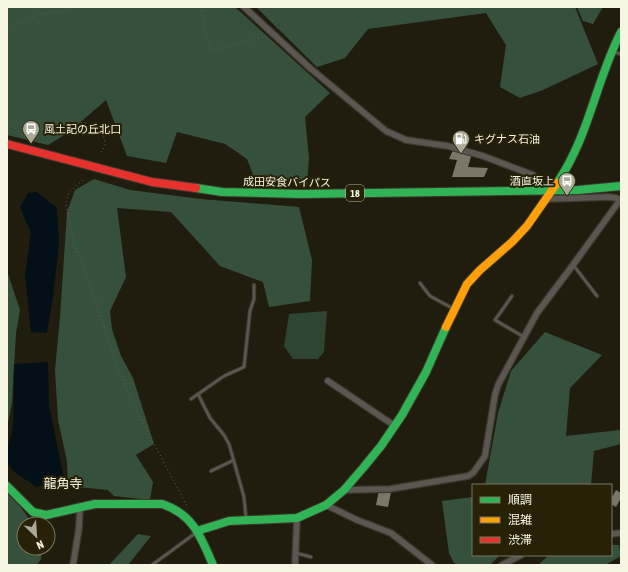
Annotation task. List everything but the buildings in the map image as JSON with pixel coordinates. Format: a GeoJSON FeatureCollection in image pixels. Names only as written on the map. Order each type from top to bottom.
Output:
{"type":"FeatureCollection","features":[{"type":"Feature","properties":{"kind":"street"},"geometry":{"type":"LineString","coordinates":[[244,7],[276,33],[310,68],[386,131],[406,140],[448,146],[482,156],[533,175],[548,190]]}},
{"type":"Feature","properties":{"kind":"street"},"geometry":{"type":"LineString","coordinates":[[197,531],[220,523],[296,518],[326,505],[344,490],[381,446],[395,426],[426,372],[454,309],[467,284],[527,226],[545,199],[548,190],[564,173],[582,137],[611,51],[621,32]]}},
{"type":"Feature","properties":{"kind":"street","name":"成田安食バイパス"},"geometry":{"type":"LineString","coordinates":[[7,144],[152,182],[222,192],[300,194],[578,190],[621,186]]}},
{"type":"Feature","properties":{"kind":"street"},"geometry":{"type":"LineString","coordinates":[[344,490],[390,489],[468,476],[473,473],[485,456],[498,385],[537,313],[621,200],[609,197],[545,199]]}},
{"type":"Feature","properties":{"kind":"street"},"geometry":{"type":"LineString","coordinates":[[328,381],[395,426]]}},
{"type":"Feature","properties":{"kind":"street"},"geometry":{"type":"LineString","coordinates":[[7,486],[32,512],[40,514],[96,504],[162,504],[172,506],[181,510],[191,522],[197,531],[213,565]]}},
{"type":"Feature","properties":{"kind":"street"},"geometry":{"type":"LineString","coordinates":[[326,505],[357,520],[391,533],[432,565]]}},
{"type":"Feature","properties":{"kind":"street"},"geometry":{"type":"LineString","coordinates":[[73,565],[79,528],[80,507]]}},
{"type":"Feature","properties":{"kind":"street"},"geometry":{"type":"LineString","coordinates":[[296,518],[296,565]]}},
{"type":"Feature","properties":{"kind":"street"},"geometry":{"type":"LineString","coordinates":[[502,565],[518,556]]}},
{"type":"Feature","properties":{"kind":"lane"},"geometry":{"type":"LineString","coordinates":[[611,51],[621,54]]}},
{"type":"Feature","properties":{"kind":"lane"},"geometry":{"type":"LineString","coordinates":[[573,265],[597,296]]}},
{"type":"Feature","properties":{"kind":"lane"},"geometry":{"type":"LineString","coordinates":[[420,283],[430,296],[454,309]]}},
{"type":"Feature","properties":{"kind":"lane"},"geometry":{"type":"LineString","coordinates":[[191,399],[224,376],[244,367],[250,311],[254,299],[254,285]]}},
{"type":"Feature","properties":{"kind":"lane"},"geometry":{"type":"LineString","coordinates":[[512,296],[495,320],[524,338]]}},
{"type":"Feature","properties":{"kind":"lane"},"geometry":{"type":"LineString","coordinates":[[198,394],[210,418],[224,435],[229,444],[244,497],[246,521]]}},
{"type":"Feature","properties":{"kind":"lane"},"geometry":{"type":"LineString","coordinates":[[211,471],[234,460]]}},
{"type":"Feature","properties":{"kind":"lane"},"geometry":{"type":"LineString","coordinates":[[152,565],[197,531]]}},
{"type":"Feature","properties":{"kind":"lane"},"geometry":{"type":"LineString","coordinates":[[296,553],[310,557]]}},
{"type":"Feature","properties":{"kind":"path"},"geometry":{"type":"LineString","coordinates":[[7,29],[38,15],[67,10],[72,7]]}},
{"type":"Feature","properties":{"kind":"path"},"geometry":{"type":"LineString","coordinates":[[200,7],[208,43],[210,48],[215,50],[276,33],[264,7]]}},
{"type":"Feature","properties":{"kind":"path"},"geometry":{"type":"LineString","coordinates":[[7,119],[23,136],[31,141],[39,142],[48,142],[58,138],[77,123],[85,122],[99,130],[103,135],[105,145],[101,152]]}},
{"type":"Feature","properties":{"kind":"path"},"geometry":{"type":"LineString","coordinates":[[83,180],[69,192],[66,202],[74,243],[96,300],[113,354],[131,400],[188,509]]}},
{"type":"Feature","properties":{"kind":"green space"},"geometry":{"type":"Polygon","coordinates":[[[7,7],[235,7],[330,93],[305,117],[309,158],[307,184],[255,180],[247,159],[225,144],[177,132],[166,163],[127,156],[106,100],[69,132],[48,145],[7,135],[7,7]]]}},
{"type":"Feature","properties":{"kind":"green space"},"geometry":{"type":"Polygon","coordinates":[[[256,7],[575,7],[598,64],[543,90],[520,98],[500,87],[506,45],[486,13],[368,29],[345,58],[317,67],[256,7]]]}},
{"type":"Feature","properties":{"kind":"green space"},"geometry":{"type":"Polygon","coordinates":[[[577,7],[603,7],[593,24],[583,21],[577,7]]]}},
{"type":"Feature","properties":{"kind":"green space"},"geometry":{"type":"Polygon","coordinates":[[[94,179],[130,190],[201,199],[299,207],[312,260],[310,301],[269,307],[263,282],[220,266],[171,212],[117,208],[126,277],[110,311],[112,329],[121,356],[133,378],[154,444],[136,455],[153,482],[150,500],[114,496],[108,490],[68,486],[67,461],[58,420],[55,370],[67,212],[75,190],[94,179]]]}},
{"type":"Feature","properties":{"kind":"green space"},"geometry":{"type":"Polygon","coordinates":[[[7,271],[20,310],[16,333],[12,403],[7,427],[7,271]]]}},
{"type":"Feature","properties":{"kind":"green space"},"geometry":{"type":"Polygon","coordinates":[[[327,311],[324,352],[318,359],[293,359],[284,346],[289,314],[327,311]]]}},
{"type":"Feature","properties":{"kind":"green space"},"geometry":{"type":"Polygon","coordinates":[[[545,332],[602,355],[570,388],[566,436],[620,430],[621,432],[621,444],[594,451],[591,484],[485,484],[498,413],[511,371],[545,332]]]}},
{"type":"Feature","properties":{"kind":"green space"},"geometry":{"type":"Polygon","coordinates":[[[7,493],[27,516],[16,516],[16,556],[41,556],[37,565],[7,565],[7,493]]]}},
{"type":"Feature","properties":{"kind":"green space"},"geometry":{"type":"Polygon","coordinates":[[[472,497],[472,556],[499,556],[490,565],[461,565],[454,563],[449,553],[442,501],[472,497]]]}},
{"type":"Feature","properties":{"kind":"green space"},"geometry":{"type":"Polygon","coordinates":[[[138,534],[151,536],[128,565],[109,565],[138,534]]]}},
{"type":"Feature","properties":{"kind":"green space"},"geometry":{"type":"Polygon","coordinates":[[[612,545],[619,545],[621,556],[605,565],[538,565],[548,556],[612,556],[612,545]]]}},
{"type":"Feature","properties":{"kind":"shaded area"},"geometry":{"type":"Polygon","coordinates":[[[37,192],[57,208],[59,244],[47,333],[31,332],[25,275],[31,233],[20,207],[28,193],[37,192]]]}},
{"type":"Feature","properties":{"kind":"shaded area"},"geometry":{"type":"Polygon","coordinates":[[[48,362],[49,405],[64,479],[36,487],[17,474],[6,460],[6,452],[13,424],[14,364],[48,362]]]}},
{"type":"Feature","properties":{"kind":"traffic: fast"},"geometry":{"type":"LineString","coordinates":[[557,183],[577,147],[612,50],[621,32]]}},
{"type":"Feature","properties":{"kind":"traffic: fast"},"geometry":{"type":"LineString","coordinates":[[196,188],[222,192],[301,194],[578,190],[621,186]]}},
{"type":"Feature","properties":{"kind":"traffic: fast"},"geometry":{"type":"LineString","coordinates":[[197,531],[229,521],[297,518],[326,505],[344,490],[363,468],[381,446],[402,415],[426,372],[446,327]]}},
{"type":"Feature","properties":{"kind":"traffic: fast"},"geometry":{"type":"LineString","coordinates":[[7,486],[33,512],[46,515],[95,504],[162,504],[173,508],[189,520],[195,528],[213,565]]}},
{"type":"Feature","properties":{"kind":"traffic: slow"},"geometry":{"type":"LineString","coordinates":[[446,327],[467,284],[527,226],[557,183]]}},
{"type":"Feature","properties":{"kind":"traffic: jam"},"geometry":{"type":"LineString","coordinates":[[7,144],[152,182],[196,188]]}},
{"type":"Feature","properties":{"kind":"place","name":"風土記の丘北口"},"geometry":{"type":"Point","coordinates":[31,144]}},
{"type":"Feature","properties":{"kind":"place","name":"キグナス石油"},"geometry":{"type":"Point","coordinates":[461,154]}},
{"type":"Feature","properties":{"kind":"place","name":"酒直坂上"},"geometry":{"type":"Point","coordinates":[567,196]}},
{"type":"Feature","properties":{"kind":"district","name":"龍角寺"},"geometry":{"type":"Point","coordinates":[63,483]}}]}
